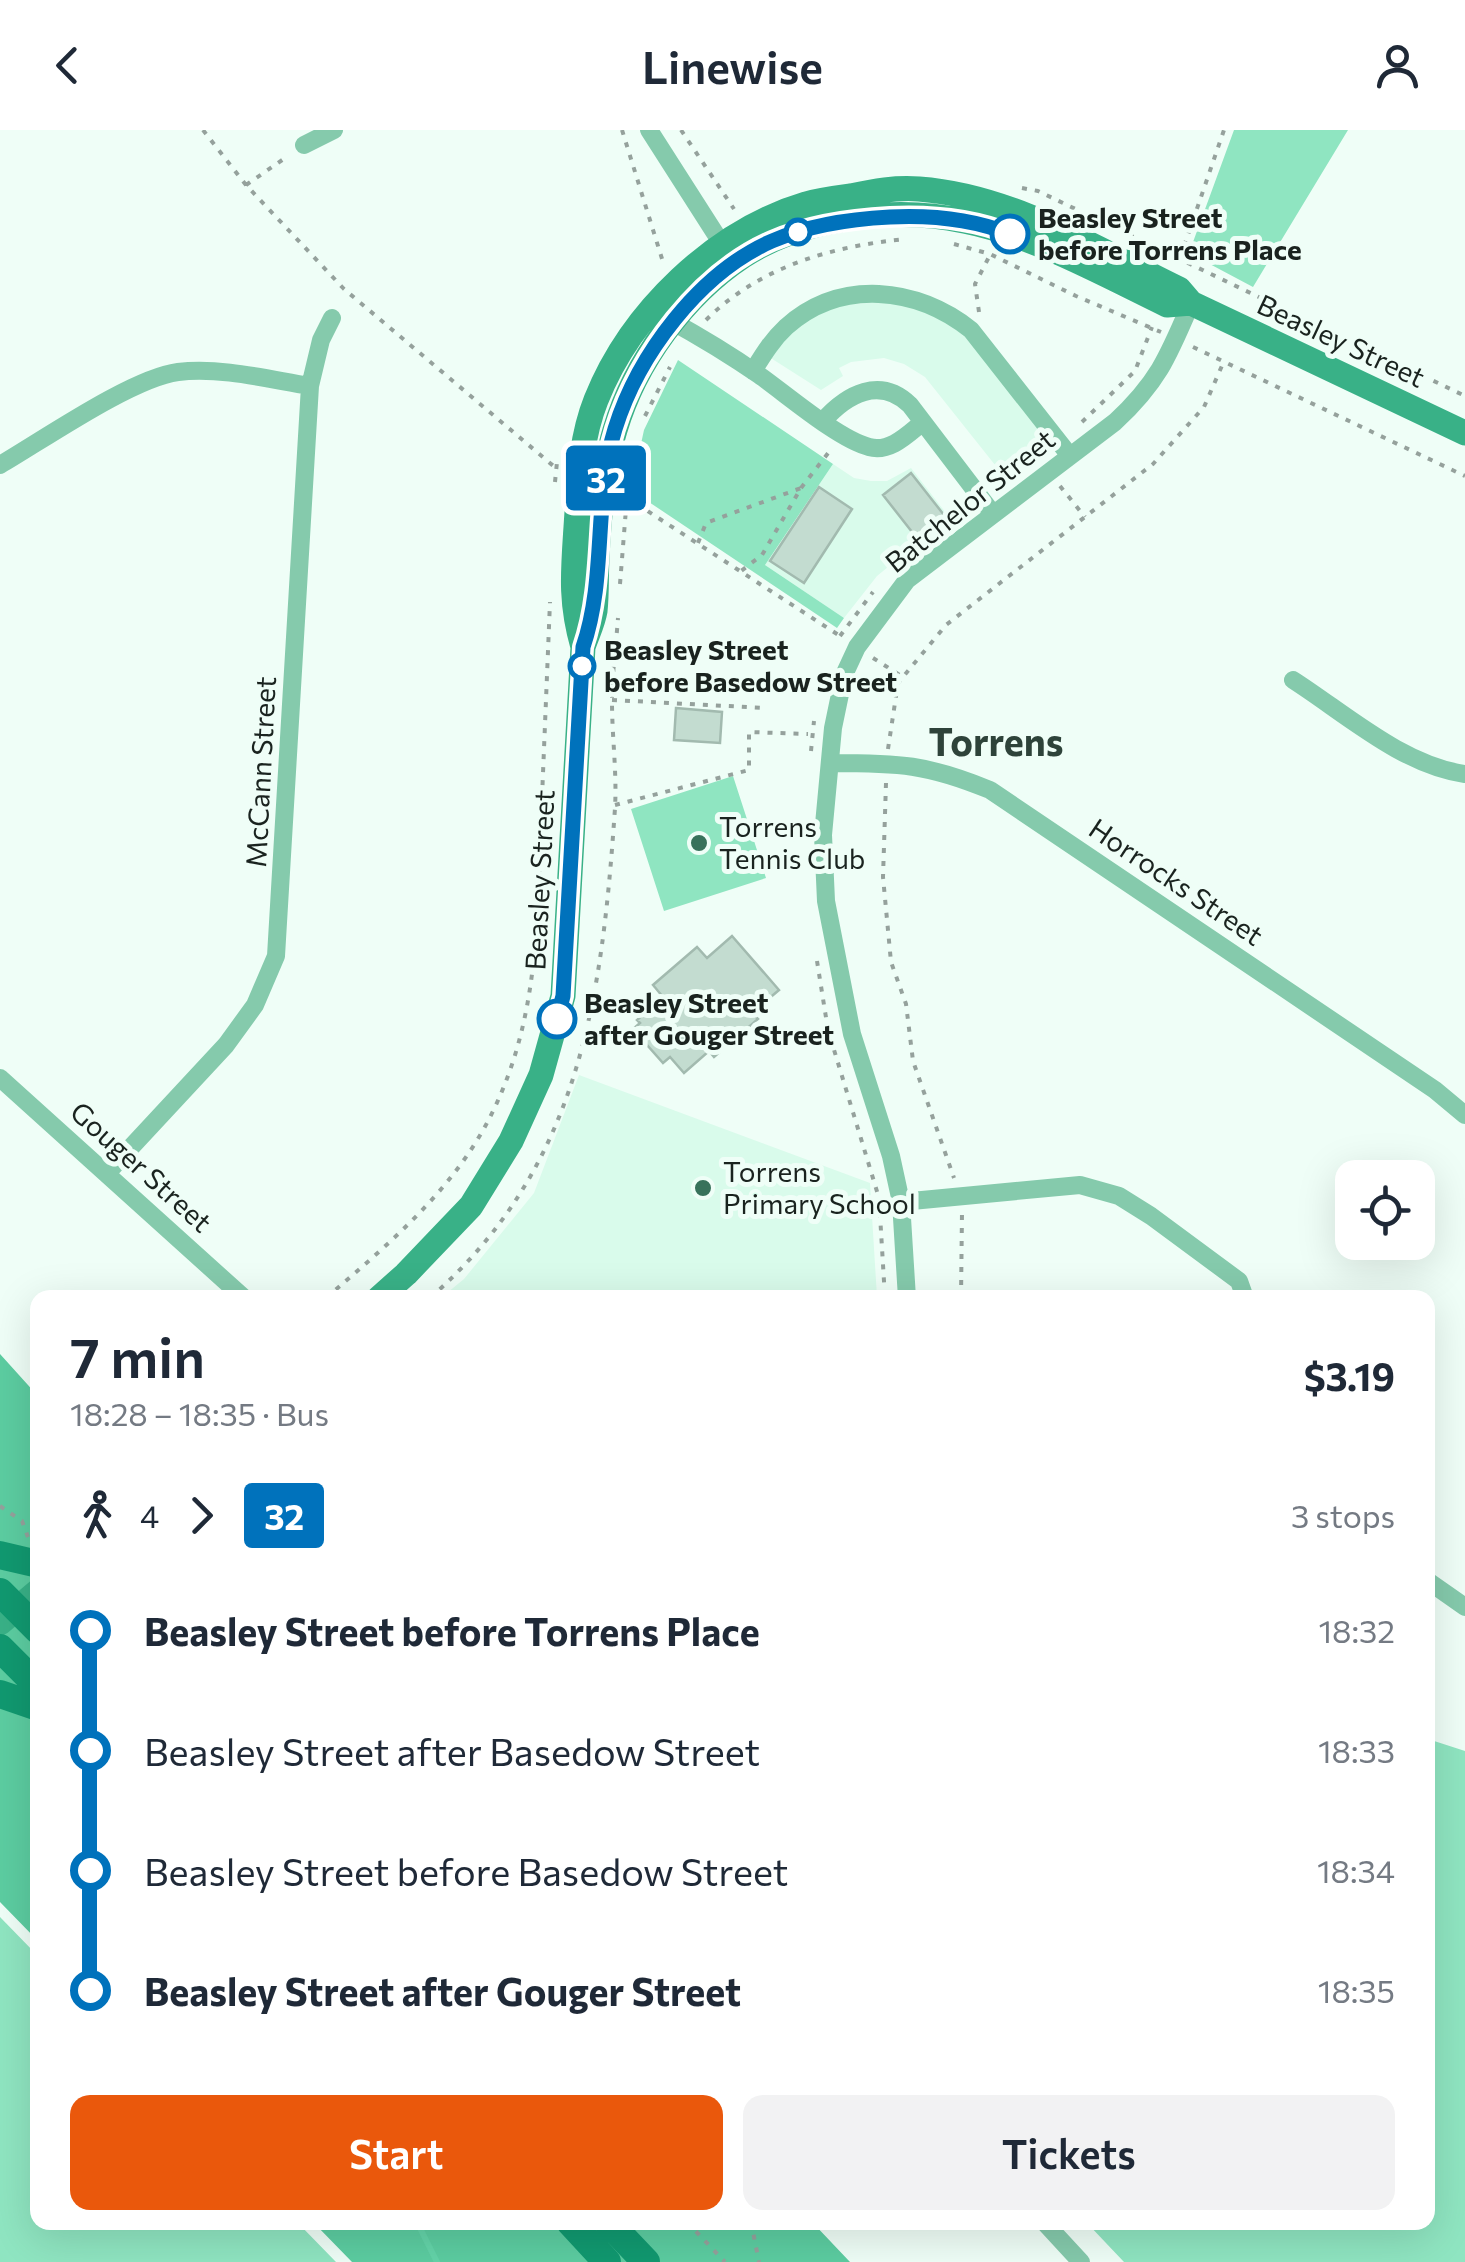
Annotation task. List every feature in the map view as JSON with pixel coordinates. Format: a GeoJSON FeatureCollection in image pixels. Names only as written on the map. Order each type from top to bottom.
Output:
{"type":"FeatureCollection","features":[{"type":"Feature","properties":{"kind":"main road","name":"Beasley Street"},"geometry":{"type":"LineString","coordinates":[[388,1290],[470,1206],[511,1141],[541,1075],[563,996],[583,647],[573,612],[584,442],[614,360],[672,322],[721,244],[805,204],[887,189],[942,192],[1007,214],[1179,288],[1191,303],[1465,433]]}},
{"type":"Feature","properties":{"kind":"main road"},"geometry":{"type":"LineString","coordinates":[[0,1555],[30,1555]]}},
{"type":"Feature","properties":{"kind":"main road"},"geometry":{"type":"LineString","coordinates":[[0,1648],[30,1678]]}},
{"type":"Feature","properties":{"kind":"main road"},"geometry":{"type":"LineString","coordinates":[[0,1694],[30,1705]]}},
{"type":"Feature","properties":{"kind":"main road"},"geometry":{"type":"LineString","coordinates":[[577,2230],[607,2262]]}},
{"type":"Feature","properties":{"kind":"main road"},"geometry":{"type":"LineString","coordinates":[[616,2230],[646,2262]]}},
{"type":"Feature","properties":{"kind":"street"},"geometry":{"type":"LineString","coordinates":[[304,145],[334,130]]}},
{"type":"Feature","properties":{"kind":"street"},"geometry":{"type":"LineString","coordinates":[[649,130],[721,244]]}},
{"type":"Feature","properties":{"kind":"street"},"geometry":{"type":"LineString","coordinates":[[753,370],[787,326],[825,303],[869,293],[913,297],[953,316],[971,330],[1070,456]]}},
{"type":"Feature","properties":{"kind":"street","name":"Batchelor Street"},"geometry":{"type":"LineString","coordinates":[[906,1290],[901,1202],[891,1156],[852,1034],[826,901],[823,835],[833,735],[844,675],[857,647],[907,580],[1070,456],[1144,394],[1176,339],[1191,303]]}},
{"type":"Feature","properties":{"kind":"street","name":"McCann Street"},"geometry":{"type":"LineString","coordinates":[[108,1172],[226,1045],[255,1005],[276,956],[310,386],[321,340],[332,318]]}},
{"type":"Feature","properties":{"kind":"street"},"geometry":{"type":"LineString","coordinates":[[672,322],[753,370],[842,434],[871,448],[888,446],[923,422]]}},
{"type":"Feature","properties":{"kind":"street"},"geometry":{"type":"LineString","coordinates":[[0,465],[137,386],[177,372],[222,372],[310,386]]}},
{"type":"Feature","properties":{"kind":"street"},"geometry":{"type":"LineString","coordinates":[[823,421],[842,402],[874,389],[904,399],[993,514]]}},
{"type":"Feature","properties":{"kind":"street"},"geometry":{"type":"LineString","coordinates":[[1294,680],[1406,754],[1445,771],[1465,774]]}},
{"type":"Feature","properties":{"kind":"street","name":"Horrocks Street"},"geometry":{"type":"LineString","coordinates":[[831,764],[886,764],[943,771],[990,790],[1465,1114]]}},
{"type":"Feature","properties":{"kind":"street","name":"Gouger Street"},"geometry":{"type":"LineString","coordinates":[[0,1078],[235,1290]]}},
{"type":"Feature","properties":{"kind":"street"},"geometry":{"type":"LineString","coordinates":[[901,1202],[1080,1185],[1119,1196],[1151,1216],[1238,1281],[1242,1290]]}},
{"type":"Feature","properties":{"kind":"street"},"geometry":{"type":"LineString","coordinates":[[1435,1585],[1465,1606]]}},
{"type":"Feature","properties":{"kind":"street"},"geometry":{"type":"LineString","coordinates":[[1051,2230],[1081,2262]]}},
{"type":"Feature","properties":{"kind":"path"},"geometry":{"type":"LineString","coordinates":[[203,130],[246,185],[344,289],[556,468]]}},
{"type":"Feature","properties":{"kind":"path"},"geometry":{"type":"LineString","coordinates":[[622,130],[663,262]]}},
{"type":"Feature","properties":{"kind":"path"},"geometry":{"type":"LineString","coordinates":[[680,130],[734,208],[721,244]]}},
{"type":"Feature","properties":{"kind":"path"},"geometry":{"type":"LineString","coordinates":[[1180,258],[1224,130]]}},
{"type":"Feature","properties":{"kind":"path"},"geometry":{"type":"LineString","coordinates":[[246,185],[304,145]]}},
{"type":"Feature","properties":{"kind":"path"},"geometry":{"type":"LineString","coordinates":[[951,243],[1007,214],[1038,191],[1465,396]]}},
{"type":"Feature","properties":{"kind":"path"},"geometry":{"type":"LineString","coordinates":[[980,317],[975,284],[1007,214]]}},
{"type":"Feature","properties":{"kind":"path"},"geometry":{"type":"LineString","coordinates":[[1007,214],[1076,296],[1224,361],[1465,476]]}},
{"type":"Feature","properties":{"kind":"path"},"geometry":{"type":"LineString","coordinates":[[644,418],[673,361],[672,322],[815,255],[914,238]]}},
{"type":"Feature","properties":{"kind":"path"},"geometry":{"type":"LineString","coordinates":[[961,1290],[959,1198],[913,1062],[906,1004],[891,962],[883,877],[886,764],[898,683],[946,625],[1153,464],[1204,406],[1224,361]]}},
{"type":"Feature","properties":{"kind":"path"},"geometry":{"type":"LineString","coordinates":[[741,571],[762,555],[801,488],[842,434]]}},
{"type":"Feature","properties":{"kind":"path"},"geometry":{"type":"LineString","coordinates":[[555,486],[560,450]]}},
{"type":"Feature","properties":{"kind":"path"},"geometry":{"type":"LineString","coordinates":[[1049,472],[1085,517]]}},
{"type":"Feature","properties":{"kind":"path"},"geometry":{"type":"LineString","coordinates":[[620,586],[628,479]]}},
{"type":"Feature","properties":{"kind":"path"},"geometry":{"type":"LineString","coordinates":[[698,543],[706,522],[801,488]]}},
{"type":"Feature","properties":{"kind":"path"},"geometry":{"type":"LineString","coordinates":[[626,497],[903,677]]}},
{"type":"Feature","properties":{"kind":"path"},"geometry":{"type":"LineString","coordinates":[[335,1290],[415,1221],[480,1134],[511,1074],[529,1010],[536,944],[550,593]]}},
{"type":"Feature","properties":{"kind":"path"},"geometry":{"type":"LineString","coordinates":[[437,1290],[503,1220],[548,1148],[578,1067],[596,985],[615,805],[612,700],[619,604]]}},
{"type":"Feature","properties":{"kind":"path"},"geometry":{"type":"LineString","coordinates":[[612,700],[765,708]]}},
{"type":"Feature","properties":{"kind":"path"},"geometry":{"type":"LineString","coordinates":[[615,805],[749,770],[749,732],[833,735]]}},
{"type":"Feature","properties":{"kind":"path"},"geometry":{"type":"LineString","coordinates":[[0,1506],[22,1521],[30,1542]]}},
{"type":"Feature","properties":{"kind":"path"},"geometry":{"type":"LineString","coordinates":[[695,2230],[725,2262]]}},
{"type":"Feature","properties":{"kind":"path"},"geometry":{"type":"LineString","coordinates":[[753,2230],[759,2262]]}},
{"type":"Feature","properties":{"kind":"shaded area"},"geometry":{"type":"Polygon","coordinates":[[[908,301],[965,331],[1050,438],[1003,475],[925,377],[904,364],[884,358],[851,362],[839,368],[843,376],[821,390],[766,355],[783,334],[829,305],[908,301]]]}},
{"type":"Feature","properties":{"kind":"shaded area"},"geometry":{"type":"Polygon","coordinates":[[[833,464],[854,478],[871,481],[887,481],[911,468],[949,517],[877,576],[844,618],[765,565],[833,464]]]}},
{"type":"Feature","properties":{"kind":"shaded area","name":"Torrens Primary School"},"geometry":{"type":"Polygon","coordinates":[[[579,1075],[870,1183],[877,1290],[451,1290],[464,1279],[534,1193],[579,1075]]]}},
{"type":"Feature","properties":{"kind":"green space"},"geometry":{"type":"Polygon","coordinates":[[[1234,130],[1348,130],[1253,287],[1189,253],[1234,130]]]}},
{"type":"Feature","properties":{"kind":"green space"},"geometry":{"type":"Polygon","coordinates":[[[678,360],[833,464],[765,565],[844,618],[837,628],[631,490],[644,430],[678,360]]]}},
{"type":"Feature","properties":{"kind":"green space","name":"Torrens Tennis Club"},"geometry":{"type":"Polygon","coordinates":[[[733,776],[766,878],[664,911],[631,809],[733,776]]]}},
{"type":"Feature","properties":{"kind":"green space"},"geometry":{"type":"Polygon","coordinates":[[[0,1354],[30,1387],[30,1933],[0,1902],[0,1354]]]}},
{"type":"Feature","properties":{"kind":"green space"},"geometry":{"type":"Polygon","coordinates":[[[1435,1741],[1465,1751],[1465,2262],[1124,2262],[1094,2230],[1435,2230],[1435,1741]]]}},
{"type":"Feature","properties":{"kind":"green space"},"geometry":{"type":"Polygon","coordinates":[[[0,1917],[30,1948],[30,2230],[305,2230],[336,2262],[0,2262],[0,1917]]]}},
{"type":"Feature","properties":{"kind":"green space"},"geometry":{"type":"Polygon","coordinates":[[[321,2230],[820,2230],[850,2262],[352,2262],[321,2230]]]}},
{"type":"Feature","properties":{"kind":"building"},"geometry":{"type":"Polygon","coordinates":[[[911,473],[944,515],[916,537],[883,495],[911,473]]]}},
{"type":"Feature","properties":{"kind":"building"},"geometry":{"type":"Polygon","coordinates":[[[819,487],[852,509],[804,583],[770,561],[819,487]]]}},
{"type":"Feature","properties":{"kind":"building"},"geometry":{"type":"Polygon","coordinates":[[[676,708],[722,712],[720,743],[674,740],[676,708]]]}},
{"type":"Feature","properties":{"kind":"building"},"geometry":{"type":"Polygon","coordinates":[[[732,936],[779,990],[752,1013],[758,1019],[714,1057],[709,1051],[684,1073],[670,1057],[663,1063],[633,1029],[640,1023],[637,1020],[663,997],[653,985],[697,947],[707,958],[732,936]]]}},
{"type":"Feature","properties":{"kind":"waterway"},"geometry":{"type":"LineString","coordinates":[[421,2230],[437,2262]]}},
{"type":"Feature","properties":{"kind":"bus line","name":"32"},"geometry":{"type":"LineString","coordinates":[[557,1019],[563,996],[583,647],[595,613],[600,522],[614,432],[649,352],[672,321],[742,257],[798,232],[849,220],[932,216],[964,220],[1010,234]]}},
{"type":"Feature","properties":{"kind":"place","name":"Beasley Street before Torrens Place"},"geometry":{"type":"Point","coordinates":[1010,234]}},
{"type":"Feature","properties":{"kind":"place","name":"Beasley Street before Basedow Street"},"geometry":{"type":"Point","coordinates":[582,666]}},
{"type":"Feature","properties":{"kind":"place","name":"Torrens Tennis Club"},"geometry":{"type":"Point","coordinates":[699,843]}},
{"type":"Feature","properties":{"kind":"place","name":"Beasley Street after Gouger Street"},"geometry":{"type":"Point","coordinates":[557,1019]}},
{"type":"Feature","properties":{"kind":"place","name":"Torrens Primary School"},"geometry":{"type":"Point","coordinates":[703,1188]}},
{"type":"Feature","properties":{"kind":"district","name":"Torrens"},"geometry":{"type":"Point","coordinates":[996,743]}}]}
